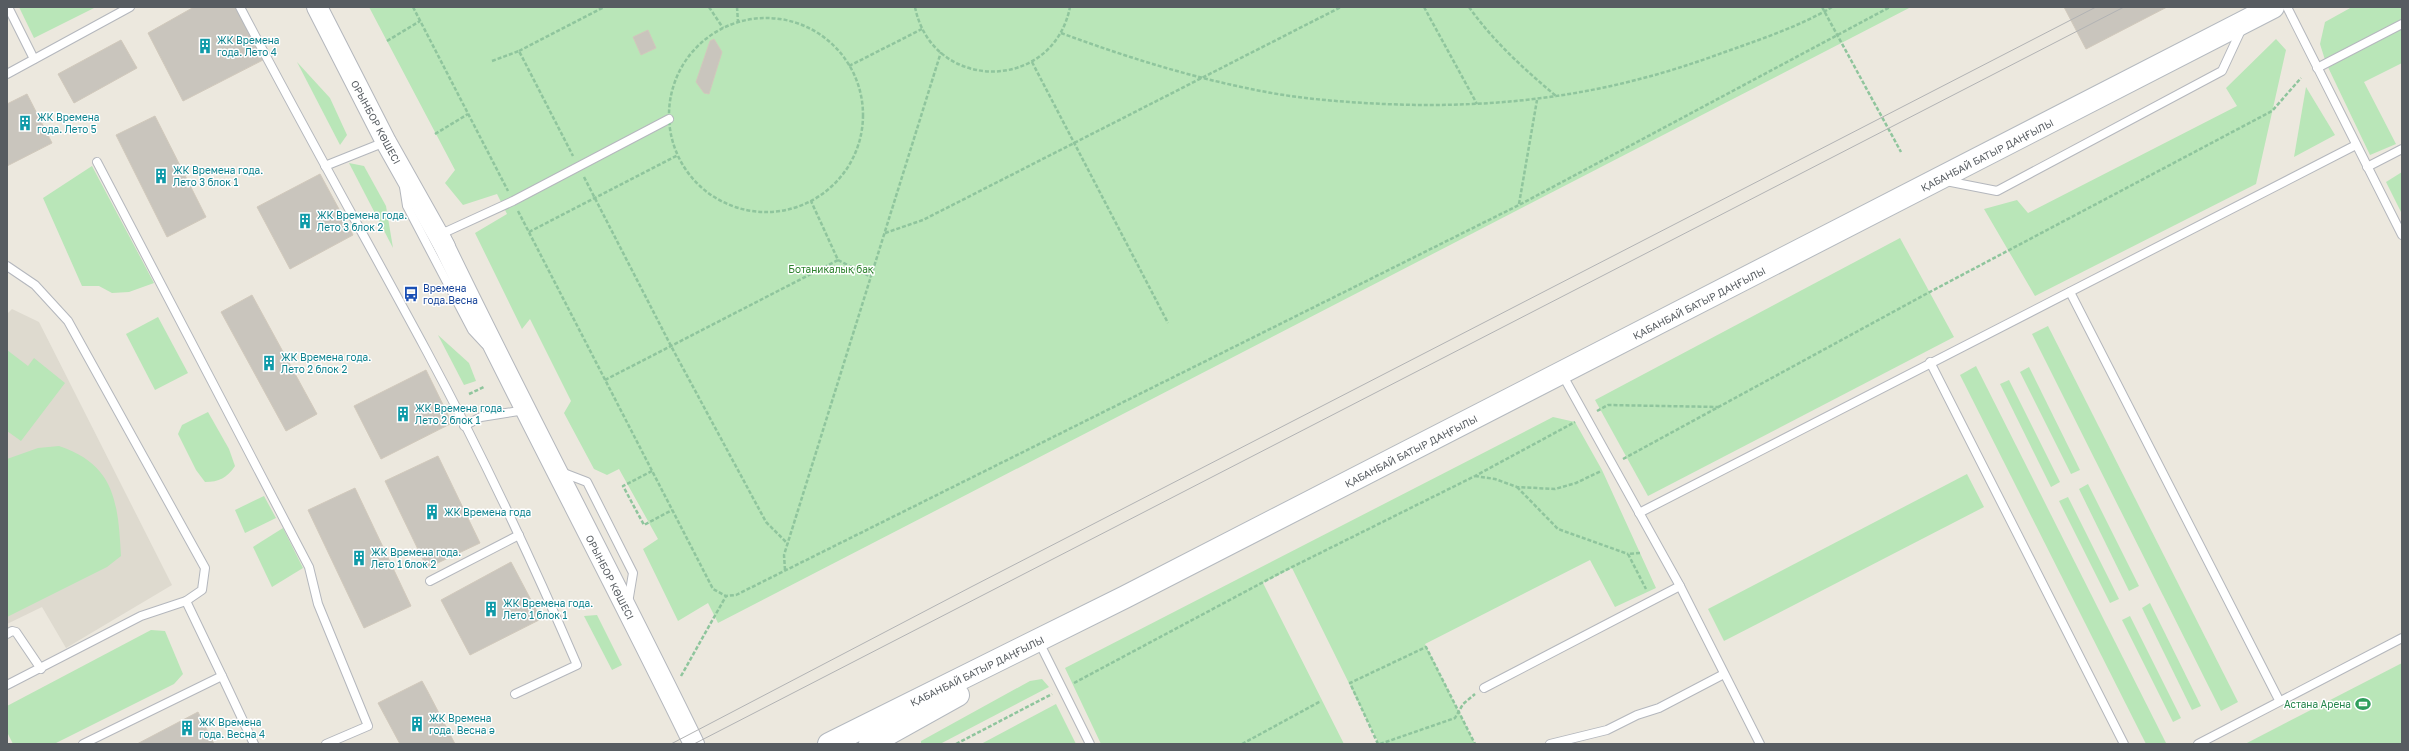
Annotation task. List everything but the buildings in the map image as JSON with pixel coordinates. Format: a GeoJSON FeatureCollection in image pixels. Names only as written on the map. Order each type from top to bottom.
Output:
{"type":"FeatureCollection","features":[{"type":"Feature","properties":{"kind":"main road","name":"ҚАБАНБАЙ БАТЫР ДАҢҒЫЛЫ"},"geometry":{"type":"LineString","coordinates":[[829,744],[1124,597],[1562,374],[2273,7]]}},
{"type":"Feature","properties":{"kind":"main road","name":"ҚАБАНБАЙ БАТЫР ДАҢҒЫЛЫ"},"geometry":{"type":"LineString","coordinates":[[870,744],[895,735],[1042,648],[1124,597]]}},
{"type":"Feature","properties":{"kind":"street","name":"ОРЫНБОР КӨШЕСІ"},"geometry":{"type":"LineString","coordinates":[[317,7],[386,142],[438,235],[511,372],[525,410]]}},
{"type":"Feature","properties":{"kind":"street","name":"ОРЫНБОР КӨШЕСІ"},"geometry":{"type":"LineString","coordinates":[[438,235],[498,358],[694,744]]}},
{"type":"Feature","properties":{"kind":"lane"},"geometry":{"type":"LineString","coordinates":[[8,7],[34,59]]}},
{"type":"Feature","properties":{"kind":"lane"},"geometry":{"type":"LineString","coordinates":[[7,74],[130,7]]}},
{"type":"Feature","properties":{"kind":"lane"},"geometry":{"type":"LineString","coordinates":[[240,7],[426,351],[519,535],[577,665],[515,694]]}},
{"type":"Feature","properties":{"kind":"lane"},"geometry":{"type":"LineString","coordinates":[[2287,7],[2402,235]]}},
{"type":"Feature","properties":{"kind":"lane"},"geometry":{"type":"LineString","coordinates":[[1939,180],[1997,191],[2222,70],[2246,21]]}},
{"type":"Feature","properties":{"kind":"lane"},"geometry":{"type":"LineString","coordinates":[[2317,68],[2402,24]]}},
{"type":"Feature","properties":{"kind":"lane"},"geometry":{"type":"LineString","coordinates":[[438,235],[513,201],[669,119]]}},
{"type":"Feature","properties":{"kind":"lane"},"geometry":{"type":"LineString","coordinates":[[325,166],[386,142]]}},
{"type":"Feature","properties":{"kind":"lane"},"geometry":{"type":"LineString","coordinates":[[1639,513],[1930,362],[2356,145]]}},
{"type":"Feature","properties":{"kind":"lane"},"geometry":{"type":"LineString","coordinates":[[2367,167],[2402,149]]}},
{"type":"Feature","properties":{"kind":"lane"},"geometry":{"type":"LineString","coordinates":[[98,162],[309,567],[318,604],[368,726],[326,744]]}},
{"type":"Feature","properties":{"kind":"lane"},"geometry":{"type":"LineString","coordinates":[[400,167],[407,206],[472,330],[498,358]]}},
{"type":"Feature","properties":{"kind":"lane"},"geometry":{"type":"LineString","coordinates":[[7,266],[36,285],[68,321],[205,568],[202,590],[186,601],[141,616],[41,669],[7,685]]}},
{"type":"Feature","properties":{"kind":"lane"},"geometry":{"type":"LineString","coordinates":[[2070,292],[2279,700]]}},
{"type":"Feature","properties":{"kind":"lane"},"geometry":{"type":"LineString","coordinates":[[1930,362],[2124,744]]}},
{"type":"Feature","properties":{"kind":"lane"},"geometry":{"type":"LineString","coordinates":[[1562,374],[1587,416],[1680,586],[1760,744]]}},
{"type":"Feature","properties":{"kind":"lane"},"geometry":{"type":"LineString","coordinates":[[464,426],[481,417],[525,410]]}},
{"type":"Feature","properties":{"kind":"lane"},"geometry":{"type":"LineString","coordinates":[[430,581],[519,535]]}},
{"type":"Feature","properties":{"kind":"lane"},"geometry":{"type":"LineString","coordinates":[[1484,688],[1680,586]]}},
{"type":"Feature","properties":{"kind":"lane"},"geometry":{"type":"LineString","coordinates":[[186,601],[254,744]]}},
{"type":"Feature","properties":{"kind":"lane"},"geometry":{"type":"LineString","coordinates":[[7,634],[12,631],[16,632],[41,669]]}},
{"type":"Feature","properties":{"kind":"lane"},"geometry":{"type":"LineString","coordinates":[[2198,744],[2279,700],[2402,638]]}},
{"type":"Feature","properties":{"kind":"lane"},"geometry":{"type":"LineString","coordinates":[[1042,648],[1090,744]]}},
{"type":"Feature","properties":{"kind":"lane"},"geometry":{"type":"LineString","coordinates":[[1550,744],[1607,730],[1637,715],[1659,708],[1724,674]]}},
{"type":"Feature","properties":{"kind":"lane"},"geometry":{"type":"LineString","coordinates":[[83,744],[222,676]]}},
{"type":"Feature","properties":{"kind":"path"},"geometry":{"type":"LineString","coordinates":[[413,7],[713,589],[726,596],[736,594],[785,570],[1519,205],[1890,7]]}},
{"type":"Feature","properties":{"kind":"path"},"geometry":{"type":"LineString","coordinates":[[492,61],[519,51],[604,7]]}},
{"type":"Feature","properties":{"kind":"path"},"geometry":{"type":"LineString","coordinates":[[709,7],[723,28]]}},
{"type":"Feature","properties":{"kind":"path"},"geometry":{"type":"LineString","coordinates":[[737,7],[738,22]]}},
{"type":"Feature","properties":{"kind":"path"},"geometry":{"type":"LineString","coordinates":[[915,7],[922,29],[940,52],[960,65],[982,72],[1005,71],[1032,62],[1047,51],[1061,33],[1070,7]]}},
{"type":"Feature","properties":{"kind":"path"},"geometry":{"type":"LineString","coordinates":[[885,233],[923,220],[1342,7]]}},
{"type":"Feature","properties":{"kind":"path"},"geometry":{"type":"LineString","coordinates":[[1424,7],[1477,104]]}},
{"type":"Feature","properties":{"kind":"path"},"geometry":{"type":"LineString","coordinates":[[1469,7],[1484,28],[1524,69],[1556,97]]}},
{"type":"Feature","properties":{"kind":"path"},"geometry":{"type":"LineString","coordinates":[[1822,7],[1901,152]]}},
{"type":"Feature","properties":{"kind":"path"},"geometry":{"type":"LineString","coordinates":[[1061,33],[1129,58],[1260,91],[1330,102],[1439,106],[1537,100],[1631,82],[1684,67],[1825,12],[1832,7]]}},
{"type":"Feature","properties":{"kind":"path"},"geometry":{"type":"LineString","coordinates":[[770,18],[801,25],[828,42],[849,66],[856,80],[862,112],[859,143],[845,172],[834,184],[811,201],[778,212],[762,212],[730,206],[703,189],[692,178],[678,155],[671,135],[669,119],[673,88],[681,68],[697,47],[723,28],[738,22],[770,18]]}},
{"type":"Feature","properties":{"kind":"path"},"geometry":{"type":"LineString","coordinates":[[386,40],[420,21]]}},
{"type":"Feature","properties":{"kind":"path"},"geometry":{"type":"LineString","coordinates":[[849,66],[922,29]]}},
{"type":"Feature","properties":{"kind":"path"},"geometry":{"type":"LineString","coordinates":[[519,51],[671,346],[766,522],[788,544]]}},
{"type":"Feature","properties":{"kind":"path"},"geometry":{"type":"LineString","coordinates":[[785,570],[784,555],[940,52]]}},
{"type":"Feature","properties":{"kind":"path"},"geometry":{"type":"LineString","coordinates":[[1032,62],[1168,323]]}},
{"type":"Feature","properties":{"kind":"path"},"geometry":{"type":"LineString","coordinates":[[956,744],[1284,571],[1475,476],[1608,405],[1719,407],[2272,111],[2301,78]]}},
{"type":"Feature","properties":{"kind":"path"},"geometry":{"type":"LineString","coordinates":[[1519,205],[1537,100]]}},
{"type":"Feature","properties":{"kind":"path"},"geometry":{"type":"LineString","coordinates":[[436,134],[468,114]]}},
{"type":"Feature","properties":{"kind":"path"},"geometry":{"type":"LineString","coordinates":[[529,232],[678,155]]}},
{"type":"Feature","properties":{"kind":"path"},"geometry":{"type":"LineString","coordinates":[[811,201],[838,260],[871,277]]}},
{"type":"Feature","properties":{"kind":"path"},"geometry":{"type":"LineString","coordinates":[[605,380],[838,260]]}},
{"type":"Feature","properties":{"kind":"path"},"geometry":{"type":"LineString","coordinates":[[469,394],[484,387]]}},
{"type":"Feature","properties":{"kind":"path"},"geometry":{"type":"LineString","coordinates":[[652,471],[623,486],[644,525],[672,510]]}},
{"type":"Feature","properties":{"kind":"path"},"geometry":{"type":"LineString","coordinates":[[1516,487],[1558,529],[1628,554],[1640,553]]}},
{"type":"Feature","properties":{"kind":"path"},"geometry":{"type":"LineString","coordinates":[[1628,554],[1652,600]]}},
{"type":"Feature","properties":{"kind":"path"},"geometry":{"type":"LineString","coordinates":[[670,696],[726,596]]}},
{"type":"Feature","properties":{"kind":"path"},"geometry":{"type":"LineString","coordinates":[[1475,744],[1459,711],[1426,647],[1350,684],[1379,744],[1455,718],[1459,711],[1462,704],[1484,688]]}},
{"type":"Feature","properties":{"kind":"path"},"geometry":{"type":"LineString","coordinates":[[1242,744],[1321,701]]}},
{"type":"Feature","properties":{"kind":"shaded area"},"geometry":{"type":"Polygon","coordinates":[[[12,309],[39,322],[172,585],[66,648],[42,607],[7,624],[7,314],[12,309]]]}},
{"type":"Feature","properties":{"kind":"green space"},"geometry":{"type":"Polygon","coordinates":[[[19,7],[96,7],[34,38],[19,7]]]}},
{"type":"Feature","properties":{"kind":"green space","name":"Ботаникалық бақ"},"geometry":{"type":"Polygon","coordinates":[[[369,7],[1911,7],[718,623],[708,603],[678,621],[643,549],[658,539],[619,469],[607,475],[594,469],[564,413],[571,401],[530,319],[522,329],[475,233],[507,214],[497,194],[463,205],[445,183],[455,170],[369,7]]]}},
{"type":"Feature","properties":{"kind":"green space"},"geometry":{"type":"Polygon","coordinates":[[[2352,7],[2402,7],[2402,63],[2364,82],[2396,144],[2370,155],[2326,63],[2320,44],[2325,22],[2352,7]]]}},
{"type":"Feature","properties":{"kind":"green space"},"geometry":{"type":"Polygon","coordinates":[[[2276,39],[2286,50],[2256,184],[2035,296],[1984,209],[2017,200],[2028,213],[2237,106],[2226,88],[2276,39]]]}},
{"type":"Feature","properties":{"kind":"green space"},"geometry":{"type":"Polygon","coordinates":[[[297,62],[330,98],[347,135],[340,145],[297,62]]]}},
{"type":"Feature","properties":{"kind":"green space"},"geometry":{"type":"Polygon","coordinates":[[[2306,87],[2335,135],[2294,157],[2306,87]]]}},
{"type":"Feature","properties":{"kind":"green space"},"geometry":{"type":"Polygon","coordinates":[[[349,163],[364,166],[386,206],[393,248],[349,163]]]}},
{"type":"Feature","properties":{"kind":"green space"},"geometry":{"type":"Polygon","coordinates":[[[92,166],[154,283],[129,292],[112,293],[99,286],[82,286],[43,198],[92,166]]]}},
{"type":"Feature","properties":{"kind":"green space"},"geometry":{"type":"Polygon","coordinates":[[[2402,172],[2402,214],[2386,182],[2402,172]]]}},
{"type":"Feature","properties":{"kind":"green space"},"geometry":{"type":"Polygon","coordinates":[[[1900,238],[1954,337],[1648,496],[1595,400],[1900,238]]]}},
{"type":"Feature","properties":{"kind":"green space"},"geometry":{"type":"Polygon","coordinates":[[[158,317],[188,373],[155,390],[126,334],[158,317]]]}},
{"type":"Feature","properties":{"kind":"green space"},"geometry":{"type":"Polygon","coordinates":[[[2048,326],[2238,702],[2221,711],[2032,334],[2048,326]]]}},
{"type":"Feature","properties":{"kind":"green space"},"geometry":{"type":"Polygon","coordinates":[[[438,335],[469,363],[476,381],[464,385],[438,335]]]}},
{"type":"Feature","properties":{"kind":"green space"},"geometry":{"type":"Polygon","coordinates":[[[7,350],[28,366],[34,358],[65,383],[21,441],[7,431],[7,350]]]}},
{"type":"Feature","properties":{"kind":"green space"},"geometry":{"type":"Polygon","coordinates":[[[1976,366],[2166,743],[2146,744],[1960,375],[1976,366]]]}},
{"type":"Feature","properties":{"kind":"green space"},"geometry":{"type":"Polygon","coordinates":[[[2029,367],[2080,470],[2071,474],[2020,372],[2029,367]]]}},
{"type":"Feature","properties":{"kind":"green space"},"geometry":{"type":"Polygon","coordinates":[[[2009,380],[2060,482],[2051,487],[2000,384],[2009,380]]]}},
{"type":"Feature","properties":{"kind":"green space"},"geometry":{"type":"Polygon","coordinates":[[[208,412],[229,449],[235,466],[229,474],[219,480],[205,482],[196,470],[178,434],[182,425],[208,412]]]}},
{"type":"Feature","properties":{"kind":"green space"},"geometry":{"type":"Polygon","coordinates":[[[1553,417],[1575,422],[1602,470],[1656,588],[1615,607],[1590,560],[1425,644],[1475,744],[1379,744],[1292,568],[1263,583],[1344,744],[1101,744],[1065,668],[1553,417]]]}},
{"type":"Feature","properties":{"kind":"green space"},"geometry":{"type":"Polygon","coordinates":[[[59,446],[78,454],[92,464],[103,475],[115,503],[121,556],[107,567],[7,617],[7,459],[38,448],[59,446]]]}},
{"type":"Feature","properties":{"kind":"green space"},"geometry":{"type":"Polygon","coordinates":[[[1967,474],[1984,507],[1724,641],[1708,609],[1967,474]]]}},
{"type":"Feature","properties":{"kind":"green space"},"geometry":{"type":"Polygon","coordinates":[[[2088,484],[2139,586],[2129,591],[2079,489],[2088,484]]]}},
{"type":"Feature","properties":{"kind":"green space"},"geometry":{"type":"Polygon","coordinates":[[[264,496],[276,518],[245,533],[235,510],[264,496]]]}},
{"type":"Feature","properties":{"kind":"green space"},"geometry":{"type":"Polygon","coordinates":[[[2068,497],[2119,599],[2110,603],[2059,501],[2068,497]]]}},
{"type":"Feature","properties":{"kind":"green space"},"geometry":{"type":"Polygon","coordinates":[[[283,528],[303,568],[272,587],[253,547],[283,528]]]}},
{"type":"Feature","properties":{"kind":"green space"},"geometry":{"type":"Polygon","coordinates":[[[2150,603],[2201,706],[2192,710],[2142,608],[2150,603]]]}},
{"type":"Feature","properties":{"kind":"green space"},"geometry":{"type":"Polygon","coordinates":[[[597,615],[622,665],[612,670],[584,616],[597,615]]]}},
{"type":"Feature","properties":{"kind":"green space"},"geometry":{"type":"Polygon","coordinates":[[[2130,616],[2181,718],[2173,722],[2122,620],[2130,616]]]}},
{"type":"Feature","properties":{"kind":"green space"},"geometry":{"type":"Polygon","coordinates":[[[151,630],[165,631],[183,674],[174,684],[54,744],[13,744],[7,732],[7,706],[151,630]]]}},
{"type":"Feature","properties":{"kind":"green space","name":"Астана Арена"},"geometry":{"type":"Polygon","coordinates":[[[2402,663],[2402,744],[2245,744],[2402,663]]]}},
{"type":"Feature","properties":{"kind":"green space"},"geometry":{"type":"Polygon","coordinates":[[[1042,679],[1049,687],[940,744],[921,744],[921,741],[1030,681],[1042,679]]]}},
{"type":"Feature","properties":{"kind":"green space"},"geometry":{"type":"Polygon","coordinates":[[[1056,704],[1076,744],[981,744],[1056,704]]]}},
{"type":"Feature","properties":{"kind":"tram line"},"geometry":{"type":"LineString","coordinates":[[671,744],[971,587],[2096,7]]}},
{"type":"Feature","properties":{"kind":"tram line"},"geometry":{"type":"LineString","coordinates":[[694,744],[2124,7]]}},
{"type":"Feature","properties":{"kind":"place","name":"ЖК Времена года. Лето 4"},"geometry":{"type":"Point","coordinates":[205,46]}},
{"type":"Feature","properties":{"kind":"place","name":"ЖК Времена года. Лето 5"},"geometry":{"type":"Point","coordinates":[25,123]}},
{"type":"Feature","properties":{"kind":"place","name":"ЖК Времена года. Лето 3 блок 1"},"geometry":{"type":"Point","coordinates":[161,176]}},
{"type":"Feature","properties":{"kind":"place","name":"ЖК Времена года. Лето 3 блок 2"},"geometry":{"type":"Point","coordinates":[305,221]}},
{"type":"Feature","properties":{"kind":"place","name":"Времена года.Весна"},"geometry":{"type":"Point","coordinates":[411,294]}},
{"type":"Feature","properties":{"kind":"place","name":"ЖК Времена года. Лето 2 блок 2"},"geometry":{"type":"Point","coordinates":[269,363]}},
{"type":"Feature","properties":{"kind":"place","name":"ЖК Времена года. Лето 2 блок 1"},"geometry":{"type":"Point","coordinates":[403,414]}},
{"type":"Feature","properties":{"kind":"place","name":"ЖК Времена года"},"geometry":{"type":"Point","coordinates":[432,512]}},
{"type":"Feature","properties":{"kind":"place","name":"ЖК Времена года. Лето 1 блок 2"},"geometry":{"type":"Point","coordinates":[359,558]}},
{"type":"Feature","properties":{"kind":"place","name":"ЖК Времена года. Лето 1 блок 1"},"geometry":{"type":"Point","coordinates":[491,609]}},
{"type":"Feature","properties":{"kind":"place","name":"Астана Арена"},"geometry":{"type":"Point","coordinates":[2363,704]}},
{"type":"Feature","properties":{"kind":"place","name":"ЖК Времена года. Весна ә"},"geometry":{"type":"Point","coordinates":[417,724]}},
{"type":"Feature","properties":{"kind":"place","name":"ЖК Времена года. Весна 4"},"geometry":{"type":"Point","coordinates":[187,728]}}]}
